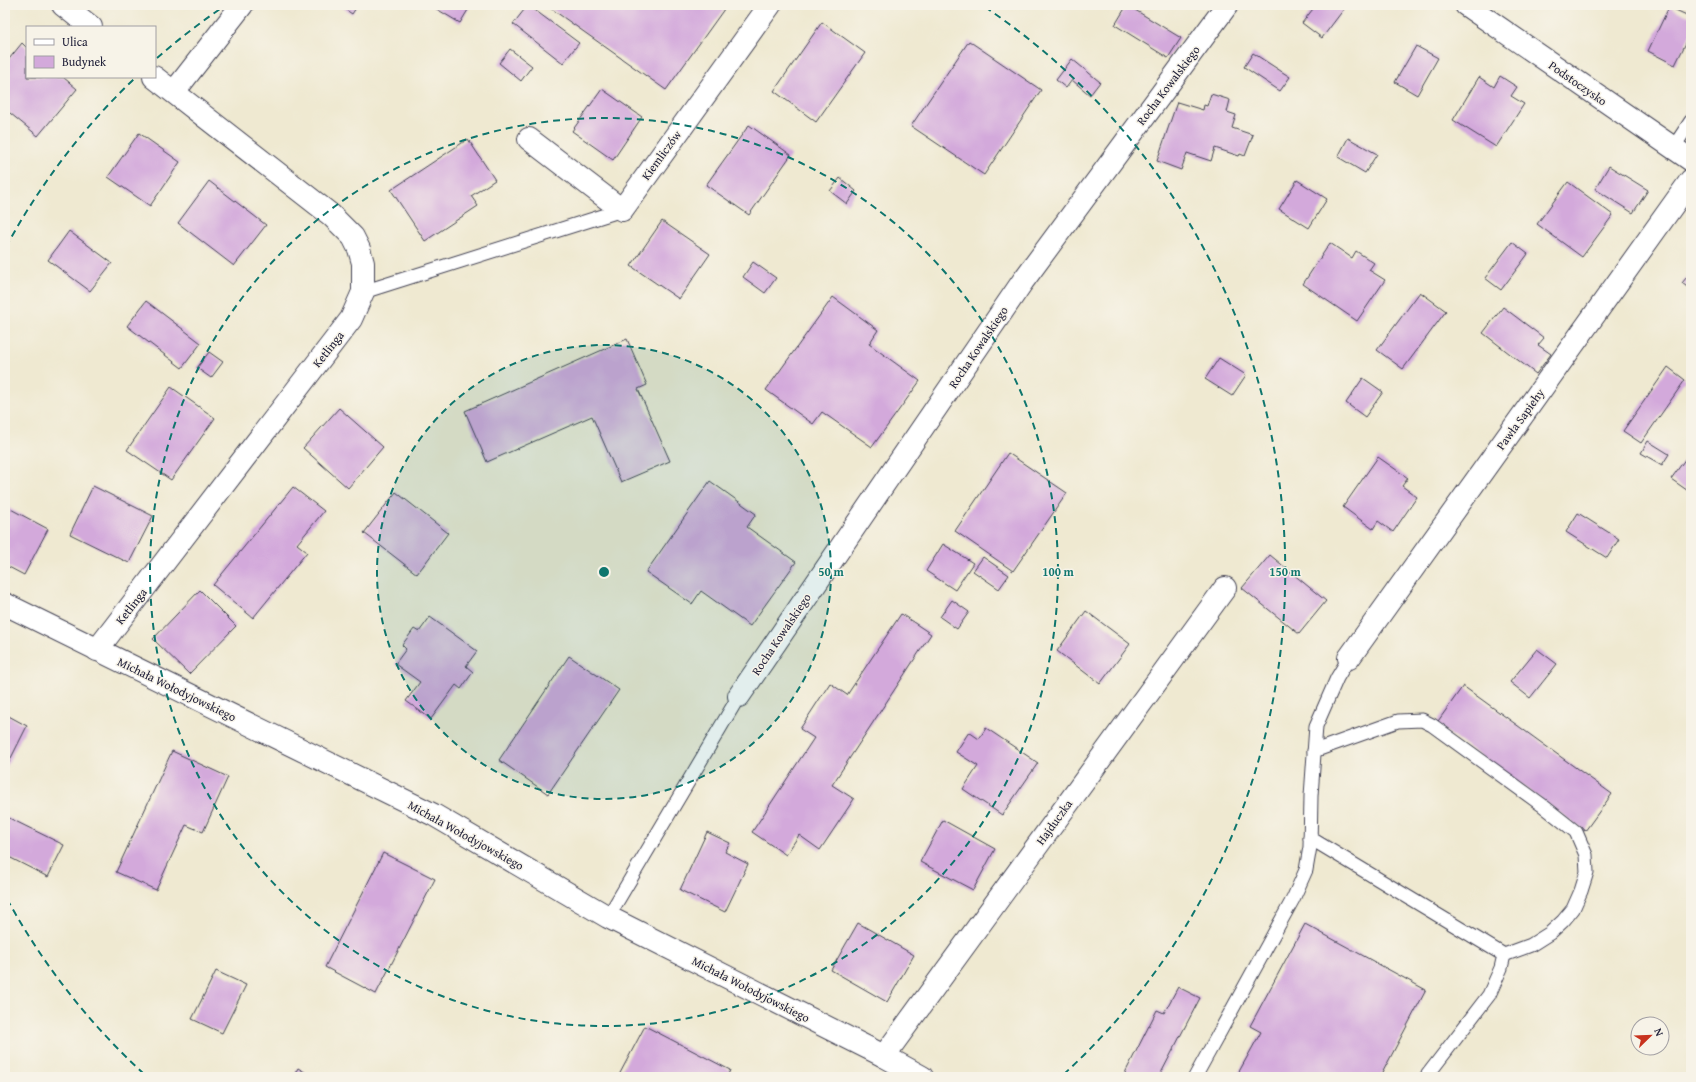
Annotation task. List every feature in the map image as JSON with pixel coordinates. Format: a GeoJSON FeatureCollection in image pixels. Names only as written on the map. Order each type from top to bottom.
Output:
{"type":"FeatureCollection","features":[{"type":"Feature","properties":{"kind":"street"},"geometry":{"type":"LineString","coordinates":[[62,5],[90,26]]}},
{"type":"Feature","properties":{"kind":"street"},"geometry":{"type":"LineString","coordinates":[[174,92],[242,5]]}},
{"type":"Feature","properties":{"kind":"street","name":"Kiemliczów"},"geometry":{"type":"LineString","coordinates":[[622,210],[770,5]]}},
{"type":"Feature","properties":{"kind":"street","name":"Rocha Kowalskiego"},"geometry":{"type":"LineString","coordinates":[[739,696],[1023,281],[1227,5]]}},
{"type":"Feature","properties":{"kind":"street","name":"Podstoczysko"},"geometry":{"type":"LineString","coordinates":[[1466,5],[1691,160]]}},
{"type":"Feature","properties":{"kind":"street","name":"Ketlinga"},"geometry":{"type":"LineString","coordinates":[[97,650],[351,319],[363,292],[363,263],[359,249],[353,237],[332,215],[155,78]]}},
{"type":"Feature","properties":{"kind":"street"},"geometry":{"type":"LineString","coordinates":[[529,139],[622,210]]}},
{"type":"Feature","properties":{"kind":"street","name":"Pawła Sapiehy"},"geometry":{"type":"LineString","coordinates":[[1349,658],[1691,180]]}},
{"type":"Feature","properties":{"kind":"street","name":"Hajduczka"},"geometry":{"type":"LineString","coordinates":[[884,1056],[1225,588]]}},
{"type":"Feature","properties":{"kind":"street","name":"Michała Wołodyjowskiego"},"geometry":{"type":"LineString","coordinates":[[5,604],[434,815],[608,916],[884,1056],[922,1077]]}},
{"type":"Feature","properties":{"kind":"lane"},"geometry":{"type":"LineString","coordinates":[[1673,148],[1691,121]]}},
{"type":"Feature","properties":{"kind":"lane"},"geometry":{"type":"LineString","coordinates":[[363,292],[622,210]]}},
{"type":"Feature","properties":{"kind":"lane"},"geometry":{"type":"LineString","coordinates":[[1194,1077],[1293,899],[1306,870],[1310,847],[1311,796],[1316,726],[1337,678],[1349,658]]}},
{"type":"Feature","properties":{"kind":"lane"},"geometry":{"type":"LineString","coordinates":[[608,916],[739,696]]}},
{"type":"Feature","properties":{"kind":"lane"},"geometry":{"type":"LineString","coordinates":[[1314,751],[1398,721],[1422,720],[1542,805],[1576,832],[1586,855],[1587,872],[1573,909],[1550,933],[1531,945],[1504,955]]}},
{"type":"Feature","properties":{"kind":"lane"},"geometry":{"type":"LineString","coordinates":[[1310,838],[1504,955]]}},
{"type":"Feature","properties":{"kind":"lane"},"geometry":{"type":"LineString","coordinates":[[1426,1077],[1490,995],[1501,968],[1504,955]]}},
{"type":"Feature","properties":{"kind":"building"},"geometry":{"type":"Polygon","coordinates":[[[339,5],[358,5],[352,14],[339,5]]]}},
{"type":"Feature","properties":{"kind":"building"},"geometry":{"type":"Polygon","coordinates":[[[430,5],[471,5],[460,23],[430,5]]]}},
{"type":"Feature","properties":{"kind":"building"},"geometry":{"type":"Polygon","coordinates":[[[528,5],[579,43],[563,63],[513,24],[528,5]]]}},
{"type":"Feature","properties":{"kind":"building"},"geometry":{"type":"Polygon","coordinates":[[[546,5],[727,5],[666,90],[546,5]]]}},
{"type":"Feature","properties":{"kind":"building"},"geometry":{"type":"Polygon","coordinates":[[[1127,5],[1181,38],[1168,58],[1115,25],[1127,5]]]}},
{"type":"Feature","properties":{"kind":"building"},"geometry":{"type":"Polygon","coordinates":[[[1316,5],[1347,5],[1322,38],[1302,23],[1316,5]]]}},
{"type":"Feature","properties":{"kind":"building"},"geometry":{"type":"Polygon","coordinates":[[[1669,7],[1691,17],[1691,33],[1675,65],[1648,51],[1669,7]]]}},
{"type":"Feature","properties":{"kind":"building"},"geometry":{"type":"Polygon","coordinates":[[[822,22],[865,53],[816,122],[774,91],[822,22]]]}},
{"type":"Feature","properties":{"kind":"building"},"geometry":{"type":"Polygon","coordinates":[[[969,41],[1041,90],[984,175],[911,126],[969,41]]]}},
{"type":"Feature","properties":{"kind":"building"},"geometry":{"type":"Polygon","coordinates":[[[22,43],[26,47],[26,78],[64,78],[77,89],[38,136],[5,109],[5,64],[22,43]]]}},
{"type":"Feature","properties":{"kind":"building"},"geometry":{"type":"Polygon","coordinates":[[[1416,46],[1438,58],[1417,95],[1395,82],[1416,46]]]}},
{"type":"Feature","properties":{"kind":"building"},"geometry":{"type":"Polygon","coordinates":[[[510,49],[532,66],[521,81],[499,63],[510,49]]]}},
{"type":"Feature","properties":{"kind":"building"},"geometry":{"type":"Polygon","coordinates":[[[1253,53],[1290,77],[1280,91],[1244,67],[1253,53]]]}},
{"type":"Feature","properties":{"kind":"building"},"geometry":{"type":"Polygon","coordinates":[[[1072,59],[1100,82],[1090,95],[1072,80],[1066,88],[1056,80],[1072,59]]]}},
{"type":"Feature","properties":{"kind":"building"},"geometry":{"type":"Polygon","coordinates":[[[1500,76],[1517,87],[1511,96],[1524,104],[1496,147],[1453,120],[1479,77],[1494,87],[1500,76]]]}},
{"type":"Feature","properties":{"kind":"building"},"geometry":{"type":"Polygon","coordinates":[[[602,89],[642,117],[613,160],[572,131],[602,89]]]}},
{"type":"Feature","properties":{"kind":"building"},"geometry":{"type":"Polygon","coordinates":[[[1211,94],[1230,100],[1227,112],[1236,115],[1232,128],[1253,135],[1245,156],[1240,154],[1239,156],[1215,148],[1211,161],[1187,153],[1181,170],[1157,161],[1177,102],[1203,110],[1204,105],[1207,106],[1211,94]]]}},
{"type":"Feature","properties":{"kind":"building"},"geometry":{"type":"Polygon","coordinates":[[[749,125],[791,155],[749,215],[706,185],[749,125]]]}},
{"type":"Feature","properties":{"kind":"building"},"geometry":{"type":"Polygon","coordinates":[[[139,133],[180,162],[150,206],[108,177],[139,133]]]}},
{"type":"Feature","properties":{"kind":"building"},"geometry":{"type":"Polygon","coordinates":[[[1348,138],[1377,154],[1365,173],[1338,157],[1348,138]]]}},
{"type":"Feature","properties":{"kind":"building"},"geometry":{"type":"Polygon","coordinates":[[[468,139],[495,180],[471,196],[478,206],[425,241],[391,190],[468,139]]]}},
{"type":"Feature","properties":{"kind":"building"},"geometry":{"type":"Polygon","coordinates":[[[1609,166],[1648,190],[1633,213],[1595,189],[1609,166]]]}},
{"type":"Feature","properties":{"kind":"building"},"geometry":{"type":"Polygon","coordinates":[[[840,178],[856,191],[847,204],[830,191],[840,178]]]}},
{"type":"Feature","properties":{"kind":"building"},"geometry":{"type":"Polygon","coordinates":[[[1297,180],[1327,199],[1309,228],[1279,209],[1297,180]]]}},
{"type":"Feature","properties":{"kind":"building"},"geometry":{"type":"Polygon","coordinates":[[[209,181],[266,225],[234,266],[178,223],[209,181]]]}},
{"type":"Feature","properties":{"kind":"building"},"geometry":{"type":"Polygon","coordinates":[[[1568,182],[1613,215],[1582,257],[1537,224],[1568,182]]]}},
{"type":"Feature","properties":{"kind":"building"},"geometry":{"type":"Polygon","coordinates":[[[662,221],[710,254],[679,299],[631,266],[662,221]]]}},
{"type":"Feature","properties":{"kind":"building"},"geometry":{"type":"Polygon","coordinates":[[[69,231],[112,263],[90,291],[48,260],[69,231]]]}},
{"type":"Feature","properties":{"kind":"building"},"geometry":{"type":"Polygon","coordinates":[[[1512,242],[1528,254],[1501,290],[1485,278],[1512,242]]]}},
{"type":"Feature","properties":{"kind":"building"},"geometry":{"type":"Polygon","coordinates":[[[1330,243],[1352,258],[1356,251],[1374,263],[1369,270],[1385,280],[1357,321],[1303,284],[1330,243]]]}},
{"type":"Feature","properties":{"kind":"building"},"geometry":{"type":"Polygon","coordinates":[[[753,262],[776,278],[765,293],[743,277],[753,262]]]}},
{"type":"Feature","properties":{"kind":"building"},"geometry":{"type":"Polygon","coordinates":[[[1691,272],[1691,290],[1682,283],[1691,272]]]}},
{"type":"Feature","properties":{"kind":"building"},"geometry":{"type":"Polygon","coordinates":[[[1420,292],[1446,311],[1403,369],[1377,350],[1420,292]]]}},
{"type":"Feature","properties":{"kind":"building"},"geometry":{"type":"Polygon","coordinates":[[[833,297],[878,330],[869,344],[920,381],[872,447],[822,412],[813,424],[766,390],[833,297]]]}},
{"type":"Feature","properties":{"kind":"building"},"geometry":{"type":"Polygon","coordinates":[[[146,301],[201,343],[182,368],[127,326],[146,301]]]}},
{"type":"Feature","properties":{"kind":"building"},"geometry":{"type":"Polygon","coordinates":[[[1503,307],[1544,338],[1538,345],[1551,354],[1536,374],[1483,333],[1503,307]]]}},
{"type":"Feature","properties":{"kind":"building"},"geometry":{"type":"Polygon","coordinates":[[[627,339],[647,385],[638,389],[670,461],[621,482],[592,416],[487,462],[465,411],[627,339]]]}},
{"type":"Feature","properties":{"kind":"building"},"geometry":{"type":"Polygon","coordinates":[[[209,352],[223,362],[211,378],[197,368],[209,352]]]}},
{"type":"Feature","properties":{"kind":"building"},"geometry":{"type":"Polygon","coordinates":[[[1219,358],[1246,375],[1232,396],[1205,379],[1219,358]]]}},
{"type":"Feature","properties":{"kind":"building"},"geometry":{"type":"Polygon","coordinates":[[[1668,367],[1685,380],[1641,443],[1623,431],[1668,367]]]}},
{"type":"Feature","properties":{"kind":"building"},"geometry":{"type":"Polygon","coordinates":[[[1363,378],[1383,392],[1365,417],[1346,403],[1363,378]]]}},
{"type":"Feature","properties":{"kind":"building"},"geometry":{"type":"Polygon","coordinates":[[[171,387],[215,418],[171,480],[127,450],[171,387]]]}},
{"type":"Feature","properties":{"kind":"building"},"geometry":{"type":"Polygon","coordinates":[[[339,408],[383,447],[348,488],[303,448],[339,408]]]}},
{"type":"Feature","properties":{"kind":"building"},"geometry":{"type":"Polygon","coordinates":[[[1648,441],[1669,454],[1662,465],[1641,453],[1648,441]]]}},
{"type":"Feature","properties":{"kind":"building"},"geometry":{"type":"Polygon","coordinates":[[[1691,451],[1691,493],[1671,479],[1691,451]]]}},
{"type":"Feature","properties":{"kind":"building"},"geometry":{"type":"Polygon","coordinates":[[[1008,453],[1067,493],[1013,571],[955,531],[1008,453]]]}},
{"type":"Feature","properties":{"kind":"building"},"geometry":{"type":"Polygon","coordinates":[[[1378,457],[1408,478],[1402,486],[1417,497],[1393,532],[1378,521],[1373,529],[1343,507],[1378,457]]]}},
{"type":"Feature","properties":{"kind":"building"},"geometry":{"type":"Polygon","coordinates":[[[710,481],[756,514],[747,527],[796,562],[750,626],[701,591],[692,604],[646,572],[710,481]]]}},
{"type":"Feature","properties":{"kind":"building"},"geometry":{"type":"Polygon","coordinates":[[[93,486],[153,516],[129,563],[70,534],[93,486]]]}},
{"type":"Feature","properties":{"kind":"building"},"geometry":{"type":"Polygon","coordinates":[[[293,487],[324,511],[297,544],[307,552],[253,618],[213,585],[293,487]]]}},
{"type":"Feature","properties":{"kind":"building"},"geometry":{"type":"Polygon","coordinates":[[[396,492],[448,533],[417,574],[364,533],[396,492]]]}},
{"type":"Feature","properties":{"kind":"building"},"geometry":{"type":"Polygon","coordinates":[[[5,506],[48,529],[24,575],[5,565],[5,506]]]}},
{"type":"Feature","properties":{"kind":"building"},"geometry":{"type":"Polygon","coordinates":[[[1578,513],[1619,539],[1607,558],[1566,532],[1578,513]]]}},
{"type":"Feature","properties":{"kind":"building"},"geometry":{"type":"Polygon","coordinates":[[[943,544],[973,563],[955,590],[926,571],[943,544]]]}},
{"type":"Feature","properties":{"kind":"building"},"geometry":{"type":"Polygon","coordinates":[[[1270,555],[1326,601],[1299,634],[1242,588],[1270,555]]]}},
{"type":"Feature","properties":{"kind":"building"},"geometry":{"type":"Polygon","coordinates":[[[983,557],[1009,575],[999,589],[973,571],[983,557]]]}},
{"type":"Feature","properties":{"kind":"building"},"geometry":{"type":"Polygon","coordinates":[[[200,590],[236,626],[189,674],[153,639],[200,590]]]}},
{"type":"Feature","properties":{"kind":"building"},"geometry":{"type":"Polygon","coordinates":[[[952,600],[969,612],[957,629],[940,617],[952,600]]]}},
{"type":"Feature","properties":{"kind":"building"},"geometry":{"type":"Polygon","coordinates":[[[1086,611],[1130,644],[1100,684],[1057,651],[1086,611]]]}},
{"type":"Feature","properties":{"kind":"building"},"geometry":{"type":"Polygon","coordinates":[[[901,614],[931,634],[832,785],[854,799],[820,850],[799,835],[786,855],[752,832],[814,738],[800,729],[830,683],[847,695],[901,614]]]}},
{"type":"Feature","properties":{"kind":"building"},"geometry":{"type":"Polygon","coordinates":[[[430,617],[477,651],[466,666],[473,672],[461,689],[456,685],[431,719],[406,701],[420,682],[395,664],[406,649],[402,645],[414,629],[419,632],[430,617]]]}},
{"type":"Feature","properties":{"kind":"building"},"geometry":{"type":"Polygon","coordinates":[[[1537,649],[1557,664],[1530,698],[1510,682],[1537,649]]]}},
{"type":"Feature","properties":{"kind":"building"},"geometry":{"type":"Polygon","coordinates":[[[569,656],[619,690],[548,794],[499,760],[569,656]]]}},
{"type":"Feature","properties":{"kind":"building"},"geometry":{"type":"Polygon","coordinates":[[[1463,686],[1612,794],[1585,831],[1436,724],[1463,686]]]}},
{"type":"Feature","properties":{"kind":"building"},"geometry":{"type":"Polygon","coordinates":[[[5,714],[27,726],[5,770],[5,714]]]}},
{"type":"Feature","properties":{"kind":"building"},"geometry":{"type":"Polygon","coordinates":[[[986,728],[1038,763],[1002,815],[963,789],[978,766],[956,752],[969,732],[979,739],[986,728]]]}},
{"type":"Feature","properties":{"kind":"building"},"geometry":{"type":"Polygon","coordinates":[[[172,751],[228,777],[203,832],[186,825],[156,890],[116,872],[172,751]]]}},
{"type":"Feature","properties":{"kind":"building"},"geometry":{"type":"Polygon","coordinates":[[[5,816],[64,845],[48,877],[5,855],[5,816]]]}},
{"type":"Feature","properties":{"kind":"building"},"geometry":{"type":"Polygon","coordinates":[[[943,820],[995,849],[973,890],[920,862],[943,820]]]}},
{"type":"Feature","properties":{"kind":"building"},"geometry":{"type":"Polygon","coordinates":[[[707,832],[730,843],[725,852],[748,864],[725,912],[680,890],[707,832]]]}},
{"type":"Feature","properties":{"kind":"building"},"geometry":{"type":"Polygon","coordinates":[[[383,853],[435,879],[376,994],[325,967],[383,853]]]}},
{"type":"Feature","properties":{"kind":"building"},"geometry":{"type":"Polygon","coordinates":[[[858,923],[914,955],[887,1002],[831,970],[858,923]]]}},
{"type":"Feature","properties":{"kind":"building"},"geometry":{"type":"Polygon","coordinates":[[[1305,924],[1426,990],[1380,1077],[1236,1077],[1261,1032],[1250,1026],[1305,924]]]}},
{"type":"Feature","properties":{"kind":"building"},"geometry":{"type":"Polygon","coordinates":[[[216,971],[246,985],[222,1033],[192,1019],[216,971]]]}},
{"type":"Feature","properties":{"kind":"building"},"geometry":{"type":"Polygon","coordinates":[[[1178,987],[1200,998],[1159,1077],[1123,1077],[1157,1010],[1164,1013],[1178,987]]]}},
{"type":"Feature","properties":{"kind":"building"},"geometry":{"type":"Polygon","coordinates":[[[645,1026],[730,1070],[727,1077],[618,1077],[645,1026]]]}},
{"type":"Feature","properties":{"kind":"building"},"geometry":{"type":"Polygon","coordinates":[[[298,1068],[313,1077],[293,1077],[298,1068]]]}}]}
